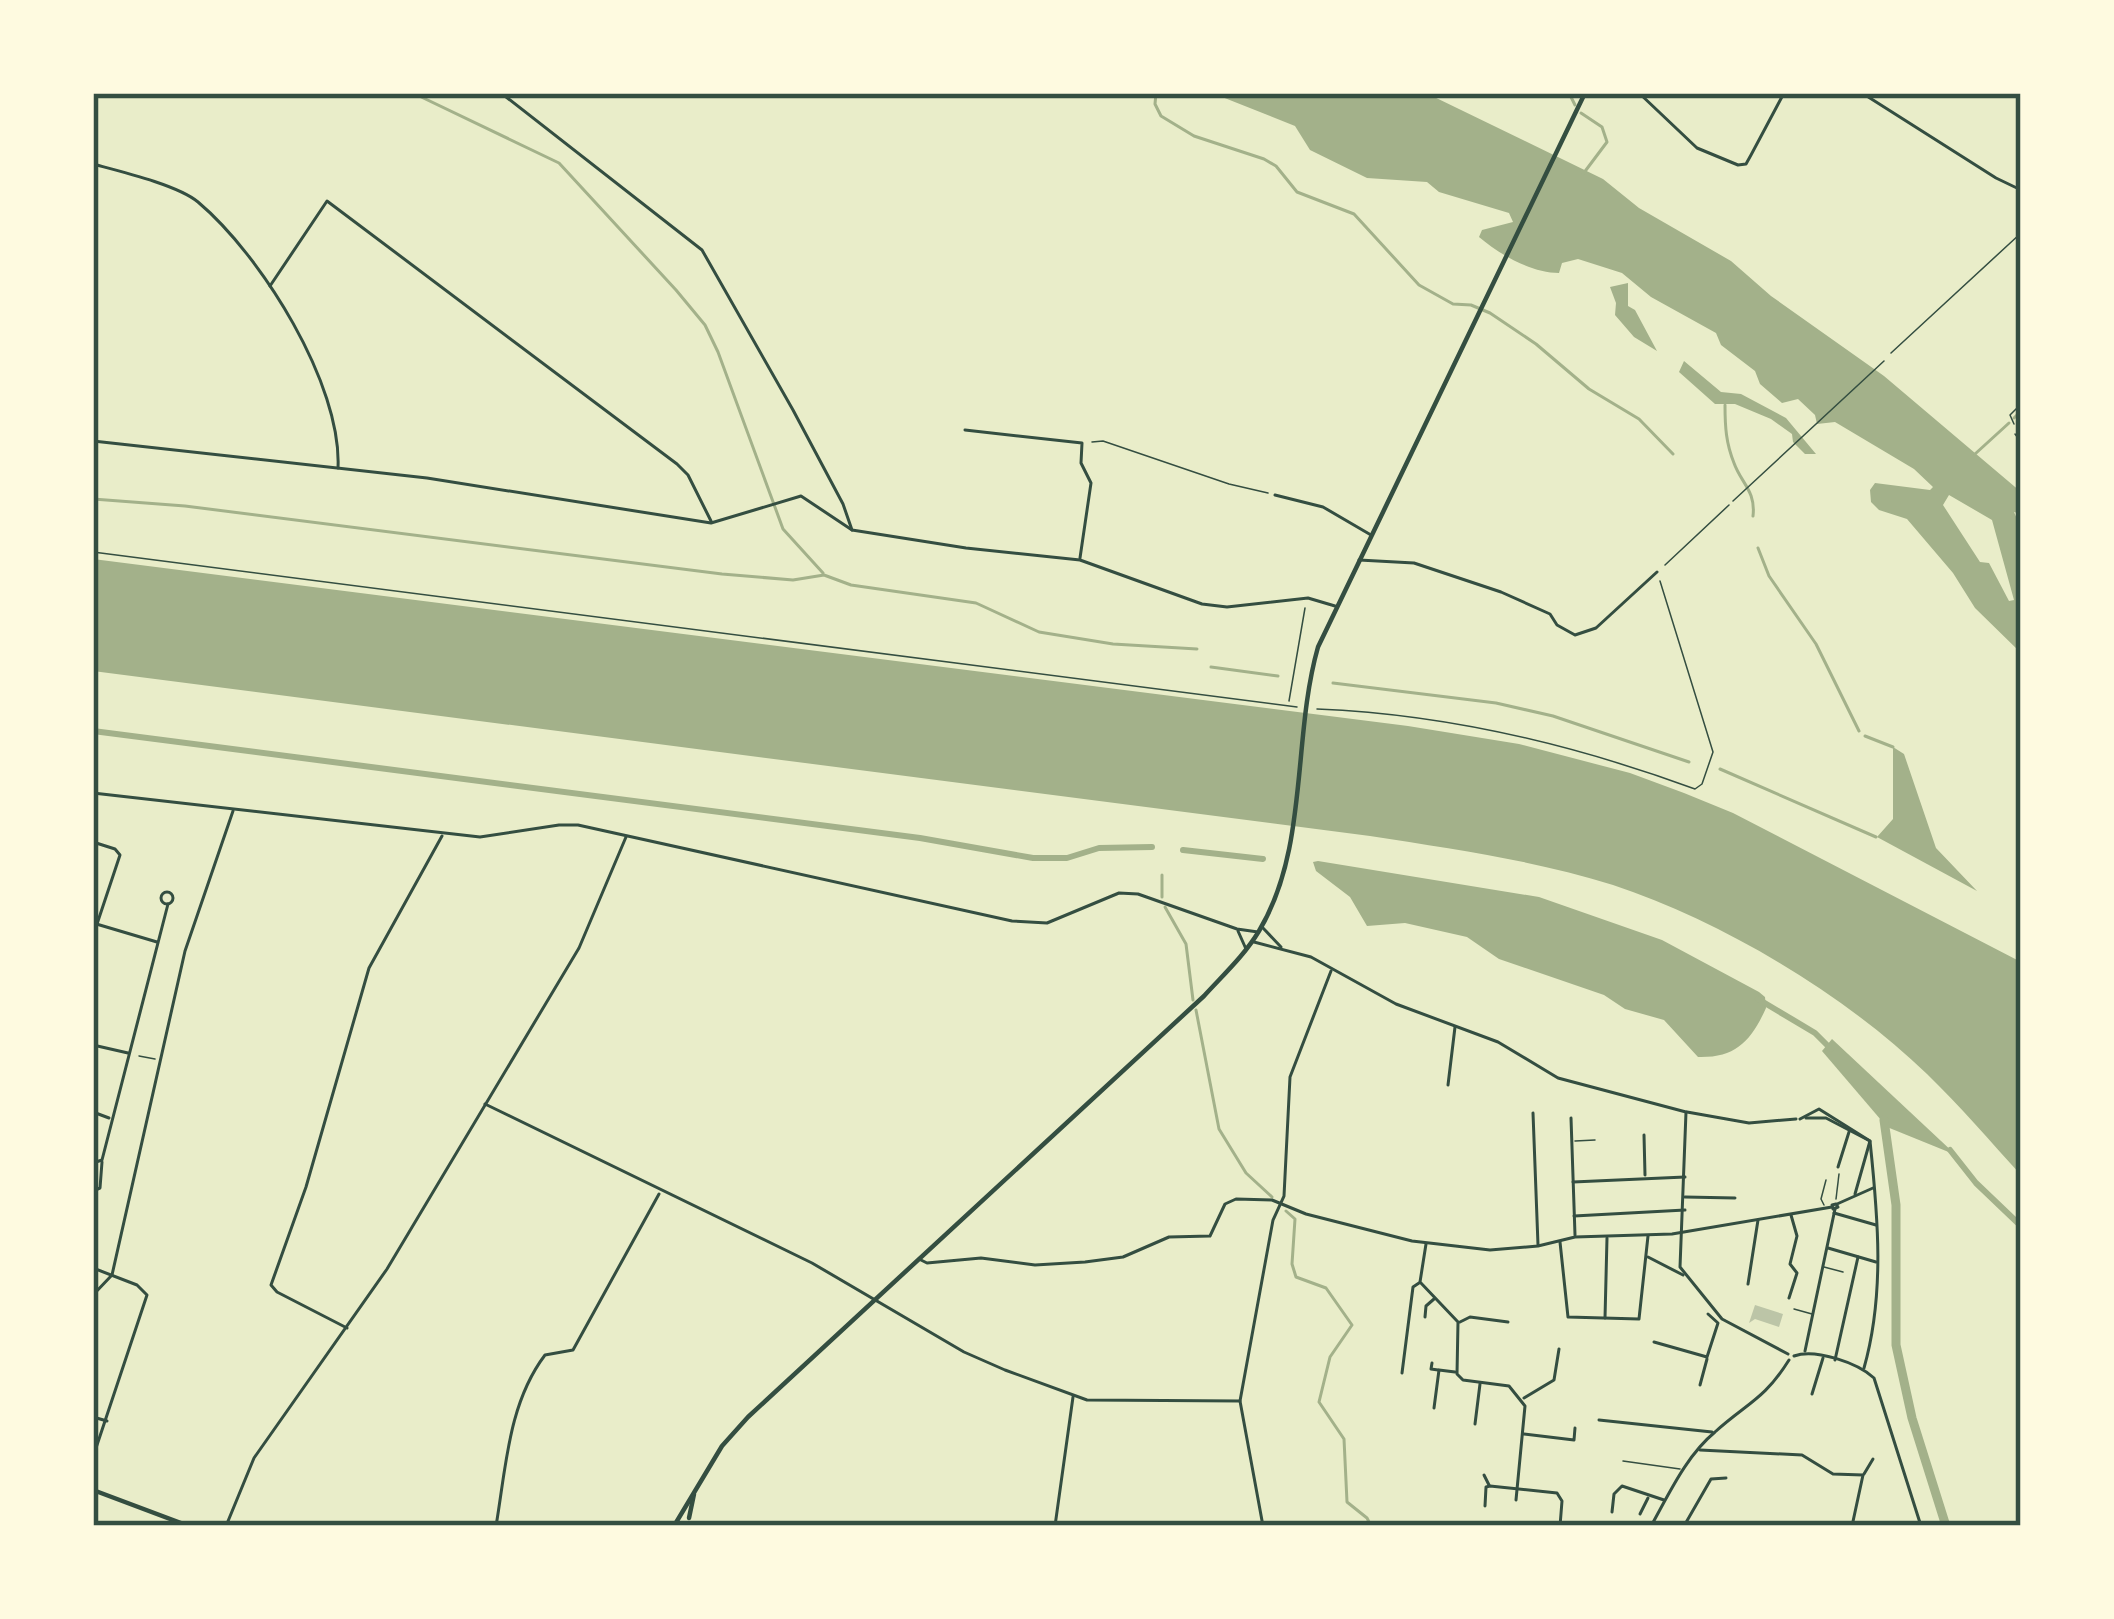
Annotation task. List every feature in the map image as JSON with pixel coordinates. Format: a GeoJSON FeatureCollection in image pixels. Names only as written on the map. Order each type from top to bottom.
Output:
{"type":"FeatureCollection","features":[{"type":"Feature","properties":{"kind":"main road"},"geometry":{"type":"LineString","coordinates":[[674,1526],[733,1433],[1204,996],[1260,930],[1289,840],[1306,699],[1318,647],[1585,93]]}},
{"type":"Feature","properties":{"kind":"main road"},"geometry":{"type":"LineString","coordinates":[[679,1517],[692,1524],[698,1483]]}},
{"type":"Feature","properties":{"kind":"main road"},"geometry":{"type":"LineString","coordinates":[[93,1490],[189,1526]]}},
{"type":"Feature","properties":{"kind":"street"},"geometry":{"type":"LineString","coordinates":[[501,93],[702,250],[793,410],[852,530]]}},
{"type":"Feature","properties":{"kind":"street"},"geometry":{"type":"LineString","coordinates":[[1639,93],[1697,148],[1738,165],[1751,155],[1784,93]]}},
{"type":"Feature","properties":{"kind":"street"},"geometry":{"type":"LineString","coordinates":[[1862,93],[2021,190]]}},
{"type":"Feature","properties":{"kind":"street"},"geometry":{"type":"LineString","coordinates":[[93,164],[194,198],[270,286],[304,336],[339,441],[338,469]]}},
{"type":"Feature","properties":{"kind":"street"},"geometry":{"type":"LineString","coordinates":[[270,286],[327,201],[677,464],[688,475],[711,523]]}},
{"type":"Feature","properties":{"kind":"street"},"geometry":{"type":"LineString","coordinates":[[2014,424],[2011,415],[2021,404]]}},
{"type":"Feature","properties":{"kind":"street"},"geometry":{"type":"LineString","coordinates":[[965,430],[1082,443],[1081,463],[1091,483],[1080,560]]}},
{"type":"Feature","properties":{"kind":"street"},"geometry":{"type":"LineString","coordinates":[[93,440],[427,478],[711,523],[801,496],[852,530],[1080,560],[1202,604],[1227,607],[1308,598],[1335,606]]}},
{"type":"Feature","properties":{"kind":"street"},"geometry":{"type":"LineString","coordinates":[[1275,495],[1324,507],[1371,535]]}},
{"type":"Feature","properties":{"kind":"street"},"geometry":{"type":"LineString","coordinates":[[1358,560],[1400,560],[1480,585],[1539,608],[1557,626],[1575,635],[1596,628],[1657,572]]}},
{"type":"Feature","properties":{"kind":"street"},"geometry":{"type":"LineString","coordinates":[[93,793],[480,838],[566,824],[1012,921],[1047,923],[1119,892],[1152,898],[1237,929],[1260,930],[1282,948]]}},
{"type":"Feature","properties":{"kind":"street"},"geometry":{"type":"LineString","coordinates":[[93,1295],[112,1275],[190,931],[233,810]]}},
{"type":"Feature","properties":{"kind":"street"},"geometry":{"type":"LineString","coordinates":[[347,1328],[272,1285],[306,1187],[369,968],[442,834]]}},
{"type":"Feature","properties":{"kind":"street"},"geometry":{"type":"LineString","coordinates":[[226,1526],[254,1458],[347,1328],[579,948],[627,836]]}},
{"type":"Feature","properties":{"kind":"street"},"geometry":{"type":"LineString","coordinates":[[93,842],[120,855],[95,923],[159,943]]}},
{"type":"Feature","properties":{"kind":"street"},"geometry":{"type":"LineString","coordinates":[[93,1191],[100,1188],[111,1118],[169,904]]}},
{"type":"Feature","properties":{"kind":"street"},"geometry":{"type":"LineString","coordinates":[[1237,929],[1246,949]]}},
{"type":"Feature","properties":{"kind":"street"},"geometry":{"type":"LineString","coordinates":[[1252,941],[1282,948],[1396,1004],[1498,1042],[1558,1078],[1749,1124],[1826,1118],[1870,1142]]}},
{"type":"Feature","properties":{"kind":"street"},"geometry":{"type":"LineString","coordinates":[[1263,1526],[1240,1401],[1274,1220],[1282,1204],[1290,1077],[1332,969]]}},
{"type":"Feature","properties":{"kind":"street"},"geometry":{"type":"LineString","coordinates":[[1448,1085],[1455,1026]]}},
{"type":"Feature","properties":{"kind":"street"},"geometry":{"type":"LineString","coordinates":[[93,1045],[130,1054]]}},
{"type":"Feature","properties":{"kind":"street"},"geometry":{"type":"LineString","coordinates":[[484,1104],[812,1263],[976,1358],[1087,1400],[1240,1401]]}},
{"type":"Feature","properties":{"kind":"street"},"geometry":{"type":"LineString","coordinates":[[1800,1119],[1819,1109],[1870,1142]]}},
{"type":"Feature","properties":{"kind":"street"},"geometry":{"type":"LineString","coordinates":[[93,1112],[111,1118]]}},
{"type":"Feature","properties":{"kind":"street"},"geometry":{"type":"LineString","coordinates":[[1686,1112],[1680,1267],[1720,1321]]}},
{"type":"Feature","properties":{"kind":"street"},"geometry":{"type":"LineString","coordinates":[[1534,1114],[1538,1246]]}},
{"type":"Feature","properties":{"kind":"street"},"geometry":{"type":"LineString","coordinates":[[1571,1118],[1575,1237]]}},
{"type":"Feature","properties":{"kind":"street"},"geometry":{"type":"LineString","coordinates":[[1805,1352],[1838,1171],[1850,1130]]}},
{"type":"Feature","properties":{"kind":"street"},"geometry":{"type":"LineString","coordinates":[[1644,1135],[1645,1179]]}},
{"type":"Feature","properties":{"kind":"street"},"geometry":{"type":"LineString","coordinates":[[1572,1141],[1595,1140]]}},
{"type":"Feature","properties":{"kind":"street"},"geometry":{"type":"LineString","coordinates":[[1864,1369],[1874,1332],[1878,1262],[1870,1142]]}},
{"type":"Feature","properties":{"kind":"street"},"geometry":{"type":"LineString","coordinates":[[1855,1194],[1870,1142]]}},
{"type":"Feature","properties":{"kind":"street"},"geometry":{"type":"LineString","coordinates":[[93,1163],[102,1160]]}},
{"type":"Feature","properties":{"kind":"street"},"geometry":{"type":"LineString","coordinates":[[1573,1182],[1685,1177]]}},
{"type":"Feature","properties":{"kind":"street"},"geometry":{"type":"LineString","coordinates":[[1826,1180],[1821,1199],[1878,1225]]}},
{"type":"Feature","properties":{"kind":"street"},"geometry":{"type":"LineString","coordinates":[[920,1258],[927,1263],[981,1258],[1035,1265],[1109,1259],[1169,1237],[1210,1236],[1230,1200],[1258,1198],[1306,1214],[1472,1250],[1538,1246],[1575,1237],[1683,1232],[1833,1207],[1874,1187]]}},
{"type":"Feature","properties":{"kind":"street"},"geometry":{"type":"LineString","coordinates":[[496,1526],[513,1422],[524,1392],[545,1355],[573,1351],[660,1192]]}},
{"type":"Feature","properties":{"kind":"street"},"geometry":{"type":"LineString","coordinates":[[1685,1197],[1735,1198]]}},
{"type":"Feature","properties":{"kind":"street"},"geometry":{"type":"LineString","coordinates":[[1574,1216],[1685,1210]]}},
{"type":"Feature","properties":{"kind":"street"},"geometry":{"type":"LineString","coordinates":[[1789,1298],[1797,1273],[1790,1264],[1798,1236],[1790,1213]]}},
{"type":"Feature","properties":{"kind":"street"},"geometry":{"type":"LineString","coordinates":[[1748,1284],[1758,1218]]}},
{"type":"Feature","properties":{"kind":"street"},"geometry":{"type":"LineString","coordinates":[[1560,1241],[1568,1317],[1639,1319],[1648,1234]]}},
{"type":"Feature","properties":{"kind":"street"},"geometry":{"type":"LineString","coordinates":[[1605,1320],[1607,1236]]}},
{"type":"Feature","properties":{"kind":"street"},"geometry":{"type":"LineString","coordinates":[[1402,1372],[1413,1287],[1420,1282],[1426,1243]]}},
{"type":"Feature","properties":{"kind":"street"},"geometry":{"type":"LineString","coordinates":[[1827,1248],[1878,1262]]}},
{"type":"Feature","properties":{"kind":"street"},"geometry":{"type":"LineString","coordinates":[[1646,1256],[1683,1275]]}},
{"type":"Feature","properties":{"kind":"street"},"geometry":{"type":"LineString","coordinates":[[1835,1360],[1858,1257]]}},
{"type":"Feature","properties":{"kind":"street"},"geometry":{"type":"LineString","coordinates":[[1823,1267],[1843,1272]]}},
{"type":"Feature","properties":{"kind":"street"},"geometry":{"type":"LineString","coordinates":[[93,1268],[137,1285],[147,1294],[93,1457]]}},
{"type":"Feature","properties":{"kind":"street"},"geometry":{"type":"LineString","coordinates":[[1420,1282],[1458,1322],[1457,1372],[1463,1380],[1509,1386],[1526,1406],[1516,1501]]}},
{"type":"Feature","properties":{"kind":"street"},"geometry":{"type":"LineString","coordinates":[[1425,1316],[1426,1306],[1435,1298]]}},
{"type":"Feature","properties":{"kind":"street"},"geometry":{"type":"LineString","coordinates":[[1794,1310],[1812,1314]]}},
{"type":"Feature","properties":{"kind":"street"},"geometry":{"type":"LineString","coordinates":[[1708,1315],[1790,1357]]}},
{"type":"Feature","properties":{"kind":"street"},"geometry":{"type":"LineString","coordinates":[[1458,1322],[1470,1317],[1508,1322]]}},
{"type":"Feature","properties":{"kind":"street"},"geometry":{"type":"LineString","coordinates":[[1700,1385],[1720,1321]]}},
{"type":"Feature","properties":{"kind":"street"},"geometry":{"type":"LineString","coordinates":[[1654,1342],[1708,1357]]}},
{"type":"Feature","properties":{"kind":"street"},"geometry":{"type":"LineString","coordinates":[[1522,1399],[1554,1381],[1559,1349]]}},
{"type":"Feature","properties":{"kind":"street"},"geometry":{"type":"LineString","coordinates":[[1651,1526],[1697,1450],[1760,1400],[1790,1357],[1805,1352],[1864,1369],[1874,1378],[1921,1526]]}},
{"type":"Feature","properties":{"kind":"street"},"geometry":{"type":"LineString","coordinates":[[1812,1394],[1823,1357]]}},
{"type":"Feature","properties":{"kind":"street"},"geometry":{"type":"LineString","coordinates":[[1432,1363],[1431,1369],[1457,1372]]}},
{"type":"Feature","properties":{"kind":"street"},"geometry":{"type":"LineString","coordinates":[[1434,1408],[1439,1370]]}},
{"type":"Feature","properties":{"kind":"street"},"geometry":{"type":"LineString","coordinates":[[1474,1424],[1480,1382]]}},
{"type":"Feature","properties":{"kind":"street"},"geometry":{"type":"LineString","coordinates":[[1055,1526],[1073,1395]]}},
{"type":"Feature","properties":{"kind":"street"},"geometry":{"type":"LineString","coordinates":[[93,1417],[107,1421]]}},
{"type":"Feature","properties":{"kind":"street"},"geometry":{"type":"LineString","coordinates":[[1600,1420],[1714,1432]]}},
{"type":"Feature","properties":{"kind":"street"},"geometry":{"type":"LineString","coordinates":[[1522,1433],[1574,1440],[1575,1428]]}},
{"type":"Feature","properties":{"kind":"street"},"geometry":{"type":"LineString","coordinates":[[1697,1450],[1802,1455],[1833,1474],[1863,1475]]}},
{"type":"Feature","properties":{"kind":"street"},"geometry":{"type":"LineString","coordinates":[[1852,1526],[1863,1475],[1873,1459]]}},
{"type":"Feature","properties":{"kind":"street"},"geometry":{"type":"LineString","coordinates":[[1624,1461],[1684,1469]]}},
{"type":"Feature","properties":{"kind":"street"},"geometry":{"type":"LineString","coordinates":[[1484,1475],[1490,1486]]}},
{"type":"Feature","properties":{"kind":"street"},"geometry":{"type":"LineString","coordinates":[[1684,1526],[1711,1479],[1726,1478]]}},
{"type":"Feature","properties":{"kind":"street"},"geometry":{"type":"LineString","coordinates":[[1485,1506],[1486,1487],[1490,1486],[1557,1493],[1562,1501],[1560,1526]]}},
{"type":"Feature","properties":{"kind":"street"},"geometry":{"type":"LineString","coordinates":[[1612,1512],[1622,1486],[1666,1501]]}},
{"type":"Feature","properties":{"kind":"street"},"geometry":{"type":"LineString","coordinates":[[1640,1514],[1649,1496]]}},
{"type":"Feature","properties":{"kind":"street"},"geometry":{"type":"LineString","coordinates":[[1613,1502],[1623,1504]]}},
{"type":"Feature","properties":{"kind":"path"},"geometry":{"type":"LineString","coordinates":[[1892,353],[2021,233]]}},
{"type":"Feature","properties":{"kind":"path"},"geometry":{"type":"LineString","coordinates":[[1733,501],[1884,361]]}},
{"type":"Feature","properties":{"kind":"path"},"geometry":{"type":"LineString","coordinates":[[2014,424],[2021,442]]}},
{"type":"Feature","properties":{"kind":"path"},"geometry":{"type":"LineString","coordinates":[[1082,443],[1103,441],[1275,495]]}},
{"type":"Feature","properties":{"kind":"path"},"geometry":{"type":"LineString","coordinates":[[1315,709],[1493,732],[1629,765],[1695,790],[1702,784],[1713,752],[1657,572],[1729,506]]}},
{"type":"Feature","properties":{"kind":"path"},"geometry":{"type":"LineString","coordinates":[[93,552],[1303,708]]}},
{"type":"Feature","properties":{"kind":"path"},"geometry":{"type":"LineString","coordinates":[[1289,705],[1308,598]]}},
{"type":"Feature","properties":{"kind":"path"},"geometry":{"type":"LineString","coordinates":[[130,1054],[159,1060]]}},
{"type":"Feature","properties":{"kind":"shaded area"},"geometry":{"type":"Polygon","coordinates":[[[1212,93],[1426,93],[1603,179],[1639,208],[1731,261],[1771,296],[1884,376],[2021,492],[2021,514],[2014,512],[2021,528],[2021,653],[1975,608],[1953,573],[1907,519],[1879,510],[1871,502],[1875,483],[1930,490],[1933,487],[1914,469],[1835,422],[1817,424],[1815,415],[1798,399],[1782,403],[1760,384],[1755,371],[1721,345],[1716,333],[1651,297],[1622,273],[1578,259],[1562,263],[1559,273],[1516,261],[1479,237],[1482,230],[1513,222],[1509,213],[1439,192],[1427,182],[1367,178],[1310,150],[1295,126],[1212,93]],[[1949,495],[1943,505],[1980,562],[1989,563],[2009,601],[2014,600],[1992,520],[1949,495]]]}},
{"type":"Feature","properties":{"kind":"shaded area"},"geometry":{"type":"Polygon","coordinates":[[[1628,283],[1628,306],[1635,310],[1657,351],[1634,337],[1615,315],[1610,287],[1628,283]]]}},
{"type":"Feature","properties":{"kind":"shaded area"},"geometry":{"type":"Polygon","coordinates":[[[1684,361],[1721,392],[1741,394],[1786,418],[1816,454],[1805,454],[1792,434],[1771,419],[1735,404],[1715,404],[1679,372],[1684,361]]]}},
{"type":"Feature","properties":{"kind":"shaded area"},"geometry":{"type":"Polygon","coordinates":[[[93,559],[1408,726],[1519,744],[1630,773],[1733,813],[2021,962],[2021,1175],[1927,1074],[1858,1016],[1738,940],[1613,885],[1523,862],[1370,836],[93,671],[93,559]]]}},
{"type":"Feature","properties":{"kind":"shaded area"},"geometry":{"type":"Polygon","coordinates":[[[1893,747],[1904,754],[1936,848],[1977,891],[1877,837],[1893,819],[1893,747]]]}},
{"type":"Feature","properties":{"kind":"shaded area"},"geometry":{"type":"Polygon","coordinates":[[[1313,862],[1539,897],[1662,940],[1759,992],[1766,1008],[1741,1045],[1723,1054],[1698,1057],[1664,1020],[1499,959],[1467,937],[1405,923],[1367,926],[1350,897],[1316,871],[1313,862]]]}},
{"type":"Feature","properties":{"kind":"shaded area"},"geometry":{"type":"Polygon","coordinates":[[[1832,1039],[1956,1155],[1887,1127],[1822,1051],[1832,1039]]]}},
{"type":"Feature","properties":{"kind":"building"},"geometry":{"type":"Polygon","coordinates":[[[1755,1305],[1783,1314],[1779,1327],[1755,1319],[1749,1323],[1755,1305]]]}},
{"type":"Feature","properties":{"kind":"waterway"},"geometry":{"type":"LineString","coordinates":[[413,93],[559,163],[676,290],[705,325],[718,352],[783,529],[823,573]]}},
{"type":"Feature","properties":{"kind":"waterway"},"geometry":{"type":"LineString","coordinates":[[1156,93],[1161,116],[1194,136],[1264,159],[1297,192],[1354,214],[1419,285],[1453,304],[1490,313],[1589,389],[1639,419],[1673,454]]}},
{"type":"Feature","properties":{"kind":"waterway"},"geometry":{"type":"LineString","coordinates":[[1569,93],[1575,105]]}},
{"type":"Feature","properties":{"kind":"waterway"},"geometry":{"type":"LineString","coordinates":[[1581,113],[1602,127],[1607,142],[1583,174]]}},
{"type":"Feature","properties":{"kind":"waterway"},"geometry":{"type":"LineString","coordinates":[[1725,405],[1729,449],[1750,494],[1753,516]]}},
{"type":"Feature","properties":{"kind":"waterway"},"geometry":{"type":"LineString","coordinates":[[2014,418],[2021,411]]}},
{"type":"Feature","properties":{"kind":"waterway"},"geometry":{"type":"LineString","coordinates":[[1975,454],[2009,423]]}},
{"type":"Feature","properties":{"kind":"waterway"},"geometry":{"type":"LineString","coordinates":[[93,499],[185,506],[722,574],[793,580],[824,575],[851,585],[976,603],[1039,632],[1113,644],[1197,649]]}},
{"type":"Feature","properties":{"kind":"waterway"},"geometry":{"type":"LineString","coordinates":[[1758,548],[1769,576],[1816,644],[1859,731]]}},
{"type":"Feature","properties":{"kind":"waterway"},"geometry":{"type":"LineString","coordinates":[[1211,667],[1278,676]]}},
{"type":"Feature","properties":{"kind":"waterway"},"geometry":{"type":"LineString","coordinates":[[1333,683],[1496,703],[1553,716],[1689,762]]}},
{"type":"Feature","properties":{"kind":"waterway"},"geometry":{"type":"LineString","coordinates":[[93,731],[920,838],[1033,858],[1067,858],[1099,848],[1152,847]]}},
{"type":"Feature","properties":{"kind":"waterway"},"geometry":{"type":"LineString","coordinates":[[1865,736],[1893,747]]}},
{"type":"Feature","properties":{"kind":"waterway"},"geometry":{"type":"LineString","coordinates":[[1720,769],[1876,837]]}},
{"type":"Feature","properties":{"kind":"waterway"},"geometry":{"type":"LineString","coordinates":[[1183,850],[1263,859]]}},
{"type":"Feature","properties":{"kind":"waterway"},"geometry":{"type":"LineString","coordinates":[[1162,875],[1162,897]]}},
{"type":"Feature","properties":{"kind":"waterway"},"geometry":{"type":"LineString","coordinates":[[1165,907],[1186,944],[1193,1000]]}},
{"type":"Feature","properties":{"kind":"waterway"},"geometry":{"type":"LineString","coordinates":[[1758,999],[1815,1033],[1831,1049]]}},
{"type":"Feature","properties":{"kind":"waterway"},"geometry":{"type":"LineString","coordinates":[[1196,1010],[1219,1129],[1246,1173],[1272,1197]]}},
{"type":"Feature","properties":{"kind":"waterway"},"geometry":{"type":"LineString","coordinates":[[1884,1120],[1896,1205],[1896,1345],[1912,1418],[1946,1526]]}},
{"type":"Feature","properties":{"kind":"waterway"},"geometry":{"type":"LineString","coordinates":[[1950,1150],[2021,1226]]}},
{"type":"Feature","properties":{"kind":"waterway"},"geometry":{"type":"LineString","coordinates":[[1286,1211],[1295,1219],[1292,1264],[1296,1277],[1326,1288],[1352,1325],[1330,1357],[1319,1402],[1344,1439],[1347,1502],[1371,1526]]}}]}
